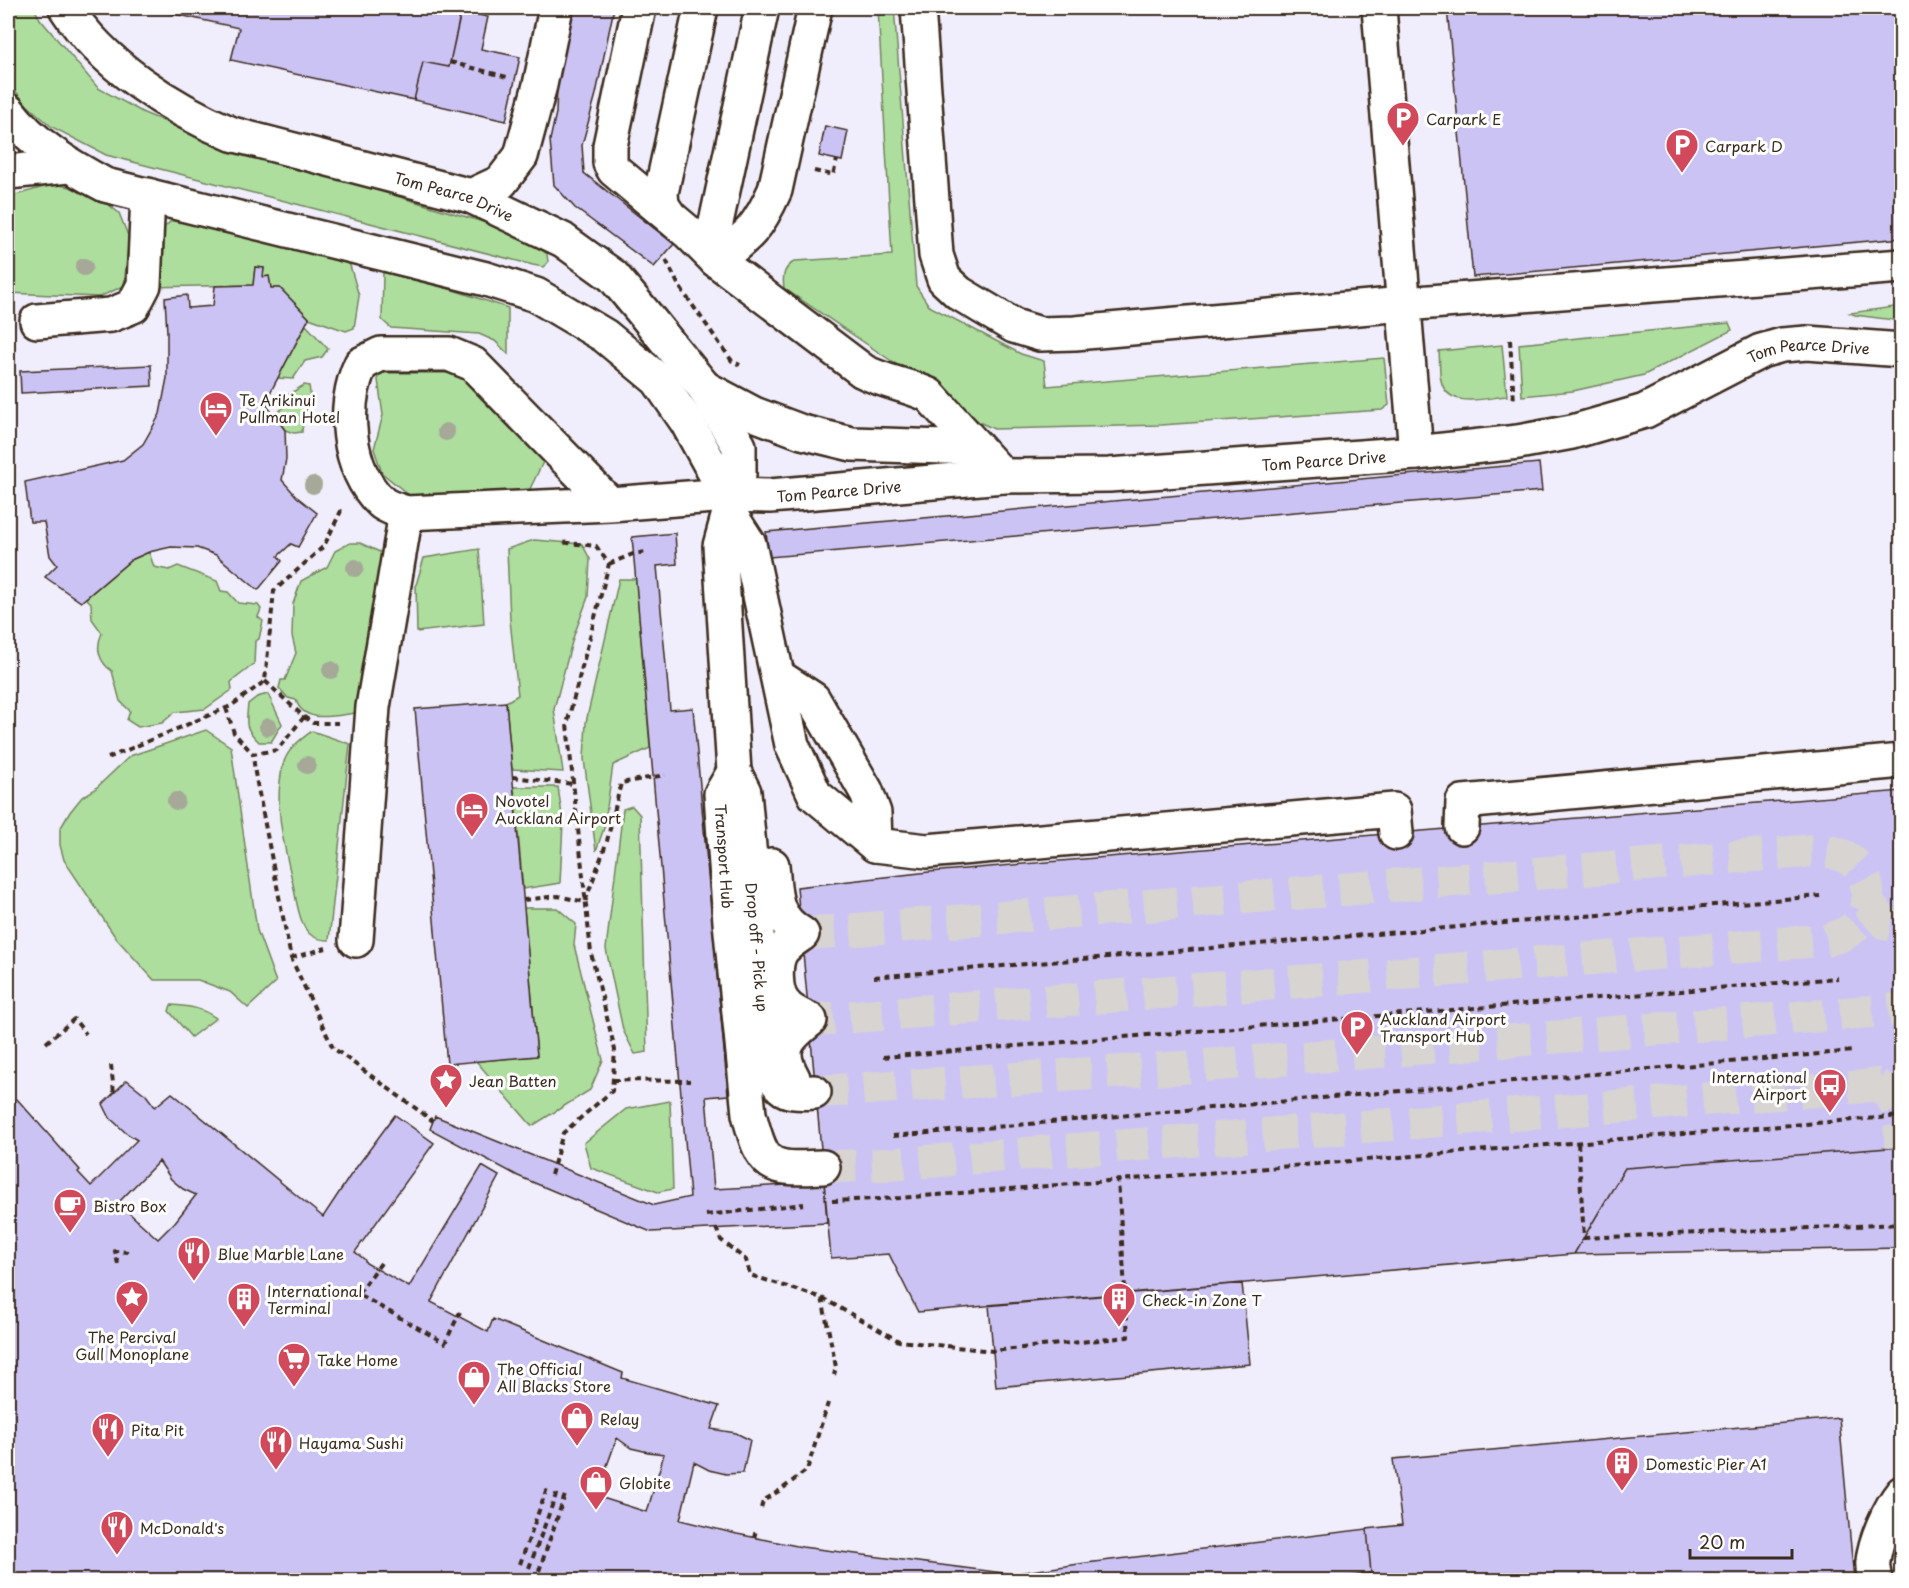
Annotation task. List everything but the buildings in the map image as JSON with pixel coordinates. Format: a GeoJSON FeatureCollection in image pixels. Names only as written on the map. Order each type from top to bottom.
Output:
{"type":"FeatureCollection","features":[{"type":"Feature","properties":{"kind":"street","name":"Tom Pearce Drive"},"geometry":{"type":"LineString","coordinates":[[66,8],[77,26],[135,81],[201,121],[232,134],[471,196],[563,240],[613,276],[703,386],[740,447],[739,475],[728,504]]}},
{"type":"Feature","properties":{"kind":"street"},"geometry":{"type":"LineString","coordinates":[[471,196],[501,182],[521,156],[540,85],[556,8]]}},
{"type":"Feature","properties":{"kind":"street"},"geometry":{"type":"LineString","coordinates":[[639,8],[609,155],[610,163],[620,176],[670,217],[716,260],[863,371],[880,380],[914,388],[929,395],[1003,476]]}},
{"type":"Feature","properties":{"kind":"street"},"geometry":{"type":"LineString","coordinates":[[670,217],[662,205],[661,193],[701,8]]}},
{"type":"Feature","properties":{"kind":"street"},"geometry":{"type":"LineString","coordinates":[[716,260],[714,232],[762,8]]}},
{"type":"Feature","properties":{"kind":"street"},"geometry":{"type":"LineString","coordinates":[[716,260],[746,239],[764,216],[775,190],[814,8]]}},
{"type":"Feature","properties":{"kind":"street"},"geometry":{"type":"LineString","coordinates":[[918,8],[936,255],[944,279],[959,293],[1014,326],[1040,334],[1902,266]]}},
{"type":"Feature","properties":{"kind":"street"},"geometry":{"type":"LineString","coordinates":[[1379,8],[1416,453]]}},
{"type":"Feature","properties":{"kind":"street"},"geometry":{"type":"LineString","coordinates":[[8,111],[19,127],[68,166],[105,185],[486,279],[536,295],[605,336],[658,380],[687,422],[749,544],[792,745],[815,795],[875,845],[927,852],[1394,810],[1396,833]]}},
{"type":"Feature","properties":{"kind":"street"},"geometry":{"type":"LineString","coordinates":[[8,172],[68,166]]}},
{"type":"Feature","properties":{"kind":"street"},"geometry":{"type":"LineString","coordinates":[[37,321],[111,315],[133,306],[144,285],[148,195]]}},
{"type":"Feature","properties":{"kind":"street","name":"Tom Pearce Drive"},"geometry":{"type":"LineString","coordinates":[[728,504],[781,495],[1003,476],[1109,475],[1416,453],[1518,442],[1572,432],[1645,411],[1761,351],[1782,345],[1807,343],[1902,350]]}},
{"type":"Feature","properties":{"kind":"street"},"geometry":{"type":"LineString","coordinates":[[610,504],[473,364],[449,354],[381,354],[361,364],[352,387],[350,419],[354,451],[364,482],[382,504],[406,513],[610,504],[728,504]]}},
{"type":"Feature","properties":{"kind":"street"},"geometry":{"type":"LineString","coordinates":[[703,386],[754,414],[802,432],[852,444],[977,448]]}},
{"type":"Feature","properties":{"kind":"street","name":"Transport Hub"},"geometry":{"type":"LineString","coordinates":[[728,504],[720,546],[734,772],[721,794],[730,922],[749,1114],[756,1143],[769,1163],[787,1169],[823,1167]]}},
{"type":"Feature","properties":{"kind":"street"},"geometry":{"type":"LineString","coordinates":[[356,940],[373,707],[406,513]]}},
{"type":"Feature","properties":{"kind":"street"},"geometry":{"type":"LineString","coordinates":[[779,677],[813,699],[866,791],[874,813],[875,845]]}},
{"type":"Feature","properties":{"kind":"street"},"geometry":{"type":"LineString","coordinates":[[1462,827],[1463,802],[1902,761]]}},
{"type":"Feature","properties":{"kind":"street","name":"Drop off - Pick up"},"geometry":{"type":"LineString","coordinates":[[734,772],[744,792],[768,1054],[775,1079],[783,1089],[795,1093],[814,1092],[801,1086],[793,1078],[784,1057],[789,1038],[810,1020],[789,1009],[782,1002],[777,973],[781,952],[802,934],[781,916],[777,907],[770,852],[756,838],[747,821]]}},
{"type":"Feature","properties":{"kind":"street"},"geometry":{"type":"LineString","coordinates":[[1875,1581],[1873,1561],[1882,1530],[1896,1500],[1902,1493]]}},
{"type":"Feature","properties":{"kind":"path"},"geometry":{"type":"LineString","coordinates":[[450,62],[516,80]]}},
{"type":"Feature","properties":{"kind":"path"},"geometry":{"type":"LineString","coordinates":[[813,171],[833,175],[837,160]]}},
{"type":"Feature","properties":{"kind":"path"},"geometry":{"type":"LineString","coordinates":[[664,256],[679,286],[732,361],[742,366]]}},
{"type":"Feature","properties":{"kind":"path"},"geometry":{"type":"LineString","coordinates":[[1510,340],[1514,402]]}},
{"type":"Feature","properties":{"kind":"path"},"geometry":{"type":"LineString","coordinates":[[108,758],[226,708],[265,681],[274,591],[324,546],[341,511],[352,515]]}},
{"type":"Feature","properties":{"kind":"path"},"geometry":{"type":"LineString","coordinates":[[558,542],[596,546],[609,564]]}},
{"type":"Feature","properties":{"kind":"path"},"geometry":{"type":"LineString","coordinates":[[609,564],[633,554],[646,552]]}},
{"type":"Feature","properties":{"kind":"path"},"geometry":{"type":"LineString","coordinates":[[551,1175],[563,1133],[612,1091],[615,1050],[591,953],[567,724],[609,564]]}},
{"type":"Feature","properties":{"kind":"path"},"geometry":{"type":"LineString","coordinates":[[265,681],[313,723],[372,724]]}},
{"type":"Feature","properties":{"kind":"path"},"geometry":{"type":"LineString","coordinates":[[226,708],[234,733],[253,754],[291,958],[333,1048],[433,1121]]}},
{"type":"Feature","properties":{"kind":"path"},"geometry":{"type":"LineString","coordinates":[[253,754],[277,750],[304,717]]}},
{"type":"Feature","properties":{"kind":"path"},"geometry":{"type":"LineString","coordinates":[[585,902],[607,841],[621,783],[664,775]]}},
{"type":"Feature","properties":{"kind":"path"},"geometry":{"type":"LineString","coordinates":[[513,777],[573,784]]}},
{"type":"Feature","properties":{"kind":"path"},"geometry":{"type":"LineString","coordinates":[[524,900],[558,896],[585,902]]}},
{"type":"Feature","properties":{"kind":"path"},"geometry":{"type":"LineString","coordinates":[[874,977],[1820,896]]}},
{"type":"Feature","properties":{"kind":"path"},"geometry":{"type":"LineString","coordinates":[[884,1057],[1838,978]]}},
{"type":"Feature","properties":{"kind":"path"},"geometry":{"type":"LineString","coordinates":[[46,1043],[74,1020],[86,1034]]}},
{"type":"Feature","properties":{"kind":"path"},"geometry":{"type":"LineString","coordinates":[[893,1136],[1853,1050]]}},
{"type":"Feature","properties":{"kind":"path"},"geometry":{"type":"LineString","coordinates":[[111,1065],[114,1093]]}},
{"type":"Feature","properties":{"kind":"path"},"geometry":{"type":"LineString","coordinates":[[613,1080],[690,1081]]}},
{"type":"Feature","properties":{"kind":"path"},"geometry":{"type":"LineString","coordinates":[[825,1202],[1902,1116]]}},
{"type":"Feature","properties":{"kind":"path"},"geometry":{"type":"LineString","coordinates":[[1578,1143],[1584,1238],[1902,1224]]}},
{"type":"Feature","properties":{"kind":"path"},"geometry":{"type":"LineString","coordinates":[[716,1228],[721,1240],[746,1260],[750,1275],[822,1298],[898,1341],[993,1351],[1128,1337],[1118,1180]]}},
{"type":"Feature","properties":{"kind":"path"},"geometry":{"type":"LineString","coordinates":[[706,1215],[813,1203]]}},
{"type":"Feature","properties":{"kind":"path"},"geometry":{"type":"LineString","coordinates":[[118,1264],[115,1251],[128,1252]]}},
{"type":"Feature","properties":{"kind":"path"},"geometry":{"type":"LineString","coordinates":[[381,1263],[358,1294],[445,1343],[460,1312]]}},
{"type":"Feature","properties":{"kind":"path"},"geometry":{"type":"LineString","coordinates":[[822,1298],[836,1367],[834,1375]]}},
{"type":"Feature","properties":{"kind":"path"},"geometry":{"type":"LineString","coordinates":[[761,1508],[762,1501],[807,1470],[828,1403]]}},
{"type":"Feature","properties":{"kind":"path"},"geometry":{"type":"LineString","coordinates":[[520,1564],[547,1488]]}},
{"type":"Feature","properties":{"kind":"path"},"geometry":{"type":"LineString","coordinates":[[529,1568],[557,1492]]}},
{"type":"Feature","properties":{"kind":"path"},"geometry":{"type":"LineString","coordinates":[[538,1571],[566,1495]]}},
{"type":"Feature","properties":{"kind":"path"},"geometry":{"type":"LineString","coordinates":[[754,1538],[756,1530]]}},
{"type":"Feature","properties":{"kind":"shaded area"},"geometry":{"type":"Polygon","coordinates":[[[8,8],[1901,8],[1901,1580],[8,1580],[8,8]]]}},
{"type":"Feature","properties":{"kind":"green space"},"geometry":{"type":"Polygon","coordinates":[[[8,8],[34,8],[40,19],[98,88],[144,113],[215,142],[500,227],[532,243],[547,254],[548,262],[543,267],[533,265],[106,155],[52,127],[27,105],[8,82],[8,8]]]}},
{"type":"Feature","properties":{"kind":"green space"},"geometry":{"type":"Polygon","coordinates":[[[878,8],[894,8],[916,286],[929,306],[1021,354],[1044,361],[1047,386],[1384,358],[1389,405],[1382,410],[1160,425],[994,429],[979,422],[970,414],[965,417],[946,398],[784,288],[785,272],[788,266],[795,261],[892,255],[878,8]]]}},
{"type":"Feature","properties":{"kind":"green space"},"geometry":{"type":"Polygon","coordinates":[[[55,184],[92,192],[119,213],[129,238],[124,286],[99,297],[8,293],[8,197],[55,184]]]}},
{"type":"Feature","properties":{"kind":"green space"},"geometry":{"type":"Polygon","coordinates":[[[182,220],[349,262],[359,296],[354,328],[346,331],[309,318],[280,288],[271,288],[269,276],[263,277],[264,268],[255,267],[253,285],[147,287],[158,233],[171,221],[182,220]]]}},
{"type":"Feature","properties":{"kind":"green space"},"geometry":{"type":"Polygon","coordinates":[[[383,272],[450,289],[508,308],[508,354],[495,341],[479,334],[391,328],[382,320],[383,272]]]}},
{"type":"Feature","properties":{"kind":"green space"},"geometry":{"type":"Polygon","coordinates":[[[1901,306],[1901,321],[1850,313],[1901,306]]]}},
{"type":"Feature","properties":{"kind":"green space"},"geometry":{"type":"Polygon","coordinates":[[[1729,323],[1732,330],[1644,375],[1573,391],[1522,396],[1519,344],[1729,323]]]}},
{"type":"Feature","properties":{"kind":"green space"},"geometry":{"type":"Polygon","coordinates":[[[306,325],[328,349],[322,357],[305,361],[293,379],[278,378],[306,325]]]}},
{"type":"Feature","properties":{"kind":"green space"},"geometry":{"type":"Polygon","coordinates":[[[1502,345],[1507,396],[1478,400],[1459,399],[1445,389],[1440,377],[1439,351],[1502,345]]]}},
{"type":"Feature","properties":{"kind":"green space"},"geometry":{"type":"Polygon","coordinates":[[[377,373],[464,373],[544,460],[526,497],[412,504],[410,496],[382,473],[374,449],[383,415],[377,373]]]}},
{"type":"Feature","properties":{"kind":"green space"},"geometry":{"type":"Polygon","coordinates":[[[304,385],[309,386],[309,403],[302,432],[294,433],[285,430],[275,415],[284,407],[283,398],[304,385]]]}},
{"type":"Feature","properties":{"kind":"green space"},"geometry":{"type":"Polygon","coordinates":[[[534,540],[582,544],[590,559],[588,597],[573,638],[554,709],[563,772],[512,769],[506,702],[518,695],[510,620],[507,549],[534,540]]]}},
{"type":"Feature","properties":{"kind":"green space"},"geometry":{"type":"Polygon","coordinates":[[[350,543],[360,543],[382,553],[356,713],[313,716],[306,713],[296,700],[288,698],[279,688],[281,680],[285,680],[296,653],[292,636],[293,604],[301,581],[327,567],[335,551],[350,543]]]}},
{"type":"Feature","properties":{"kind":"green space"},"geometry":{"type":"Polygon","coordinates":[[[479,549],[484,624],[417,632],[416,585],[424,558],[479,549]]]}},
{"type":"Feature","properties":{"kind":"green space"},"geometry":{"type":"Polygon","coordinates":[[[149,552],[154,567],[169,570],[178,566],[217,581],[221,591],[228,592],[238,603],[258,605],[261,609],[258,617],[263,621],[259,639],[255,641],[254,664],[231,682],[232,690],[205,709],[175,712],[162,723],[138,727],[127,720],[130,711],[120,701],[112,671],[101,659],[99,644],[102,633],[92,619],[91,603],[86,598],[131,560],[149,552]]]}},
{"type":"Feature","properties":{"kind":"green space"},"geometry":{"type":"Polygon","coordinates":[[[619,579],[636,579],[650,748],[613,765],[604,828],[596,851],[584,759],[586,722],[619,579]]]}},
{"type":"Feature","properties":{"kind":"green space"},"geometry":{"type":"Polygon","coordinates":[[[268,694],[282,724],[271,742],[259,742],[247,725],[248,704],[257,697],[268,694]]]}},
{"type":"Feature","properties":{"kind":"green space"},"geometry":{"type":"Polygon","coordinates":[[[206,730],[231,747],[257,930],[276,982],[248,1008],[230,992],[198,980],[154,980],[116,938],[64,860],[60,845],[60,829],[70,812],[82,797],[94,790],[130,756],[206,730]]]}},
{"type":"Feature","properties":{"kind":"green space"},"geometry":{"type":"Polygon","coordinates":[[[312,731],[350,744],[329,940],[318,939],[309,934],[301,918],[283,840],[279,810],[280,780],[285,759],[294,745],[312,731]]]}},
{"type":"Feature","properties":{"kind":"green space"},"geometry":{"type":"Polygon","coordinates":[[[514,787],[558,787],[563,822],[560,883],[523,889],[514,787]]]}},
{"type":"Feature","properties":{"kind":"green space"},"geometry":{"type":"Polygon","coordinates":[[[632,806],[640,815],[647,1052],[635,1054],[623,1030],[606,949],[623,809],[632,806]]]}},
{"type":"Feature","properties":{"kind":"green space"},"geometry":{"type":"Polygon","coordinates":[[[524,908],[557,908],[576,924],[574,945],[603,1060],[590,1090],[532,1126],[476,1061],[537,1056],[524,908]]]}},
{"type":"Feature","properties":{"kind":"green space"},"geometry":{"type":"Polygon","coordinates":[[[171,1005],[195,1008],[216,1018],[191,1037],[169,1011],[171,1005]]]}},
{"type":"Feature","properties":{"kind":"green space"},"geometry":{"type":"Polygon","coordinates":[[[670,1101],[673,1189],[658,1192],[591,1168],[584,1143],[626,1109],[670,1101]]]}},
{"type":"Feature","properties":{"kind":"tunnel"},"geometry":{"type":"LineString","coordinates":[[802,934],[1809,851],[1825,851],[1849,859],[1863,874],[1868,893],[1860,921],[1847,932],[1827,940],[810,1020]]}},
{"type":"Feature","properties":{"kind":"tunnel"},"geometry":{"type":"LineString","coordinates":[[1867,903],[1886,924],[1902,927]]}},
{"type":"Feature","properties":{"kind":"tunnel"},"geometry":{"type":"LineString","coordinates":[[814,1092],[1175,1068],[1902,1009]]}},
{"type":"Feature","properties":{"kind":"tunnel"},"geometry":{"type":"LineString","coordinates":[[823,1167],[896,1164],[1859,1087],[1902,1081]]}},
{"type":"Feature","properties":{"kind":"tunnel"},"geometry":{"type":"LineString","coordinates":[[1877,1085],[1886,1091],[1896,1104],[1900,1119],[1901,1147]]}},
{"type":"Feature","properties":{"kind":"place","name":"Carpark E"},"geometry":{"type":"Point","coordinates":[1403,147]}},
{"type":"Feature","properties":{"kind":"place","name":"Carpark D"},"geometry":{"type":"Point","coordinates":[1682,174]}},
{"type":"Feature","properties":{"kind":"place","name":"Te Arikinui Pullman Hotel"},"geometry":{"type":"Point","coordinates":[216,437]}},
{"type":"Feature","properties":{"kind":"place","name":"Novotel Auckland Airport"},"geometry":{"type":"Point","coordinates":[472,838]}},
{"type":"Feature","properties":{"kind":"place","name":"Auckland Airport Transport Hub"},"geometry":{"type":"Point","coordinates":[1357,1056]}},
{"type":"Feature","properties":{"kind":"place","name":"Jean Batten"},"geometry":{"type":"Point","coordinates":[446,1109]}},
{"type":"Feature","properties":{"kind":"place","name":"International Airport"},"geometry":{"type":"Point","coordinates":[1830,1114]}},
{"type":"Feature","properties":{"kind":"place","name":"Bistro Box"},"geometry":{"type":"Point","coordinates":[70,1234]}},
{"type":"Feature","properties":{"kind":"place","name":"Blue Marble Lane"},"geometry":{"type":"Point","coordinates":[194,1282]}},
{"type":"Feature","properties":{"kind":"place","name":"The Percival Gull Monoplane"},"geometry":{"type":"Point","coordinates":[132,1326]}},
{"type":"Feature","properties":{"kind":"place","name":"International Terminal"},"geometry":{"type":"Point","coordinates":[244,1328]}},
{"type":"Feature","properties":{"kind":"place","name":"Check-in Zone T"},"geometry":{"type":"Point","coordinates":[1119,1328]}},
{"type":"Feature","properties":{"kind":"place","name":"Take Home"},"geometry":{"type":"Point","coordinates":[294,1388]}},
{"type":"Feature","properties":{"kind":"place","name":"The Official All Blacks Store"},"geometry":{"type":"Point","coordinates":[474,1406]}},
{"type":"Feature","properties":{"kind":"place","name":"Relay"},"geometry":{"type":"Point","coordinates":[577,1447]}},
{"type":"Feature","properties":{"kind":"place","name":"Pita Pit"},"geometry":{"type":"Point","coordinates":[108,1458]}},
{"type":"Feature","properties":{"kind":"place","name":"Hayama Sushi"},"geometry":{"type":"Point","coordinates":[276,1471]}},
{"type":"Feature","properties":{"kind":"place","name":"Domestic Pier A1"},"geometry":{"type":"Point","coordinates":[1622,1492]}},
{"type":"Feature","properties":{"kind":"place","name":"Globite"},"geometry":{"type":"Point","coordinates":[596,1511]}},
{"type":"Feature","properties":{"kind":"place","name":"McDonald's"},"geometry":{"type":"Point","coordinates":[117,1556]}}]}
